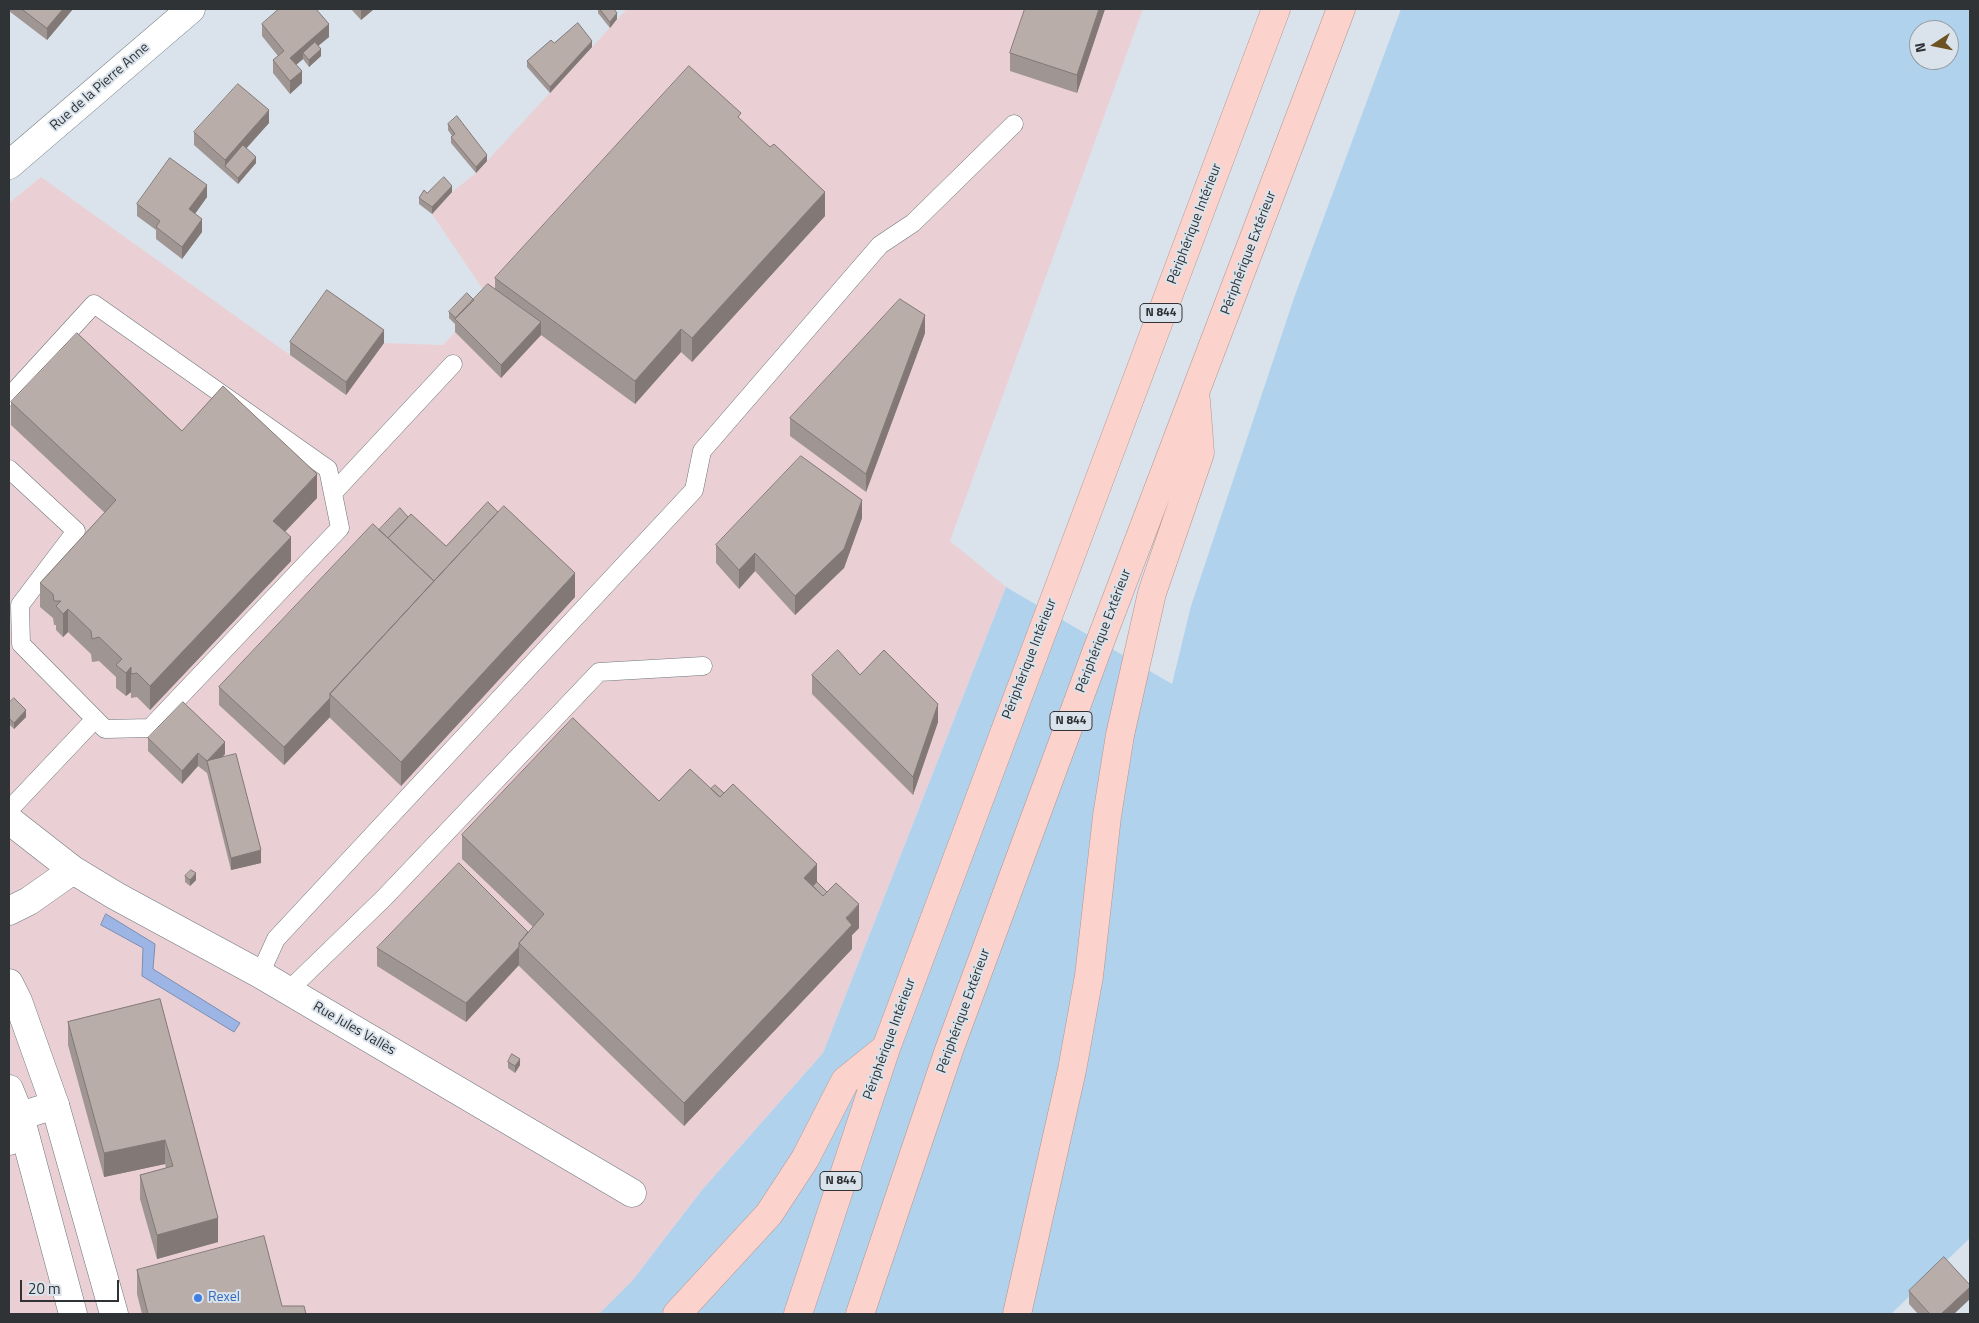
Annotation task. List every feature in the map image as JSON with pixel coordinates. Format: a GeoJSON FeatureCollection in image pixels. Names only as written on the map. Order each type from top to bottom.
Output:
{"type":"FeatureCollection","features":[{"type":"Feature","properties":{"kind":"highway","name":"Périphérique Intérieur"},"geometry":{"type":"LineString","coordinates":[[798,1314],[886,1048],[1276,9]]}},
{"type":"Feature","properties":{"kind":"highway","name":"Périphérique Extérieur"},"geometry":{"type":"LineString","coordinates":[[860,1314],[949,1050],[1100,641],[1341,9]]}},
{"type":"Feature","properties":{"kind":"highway"},"geometry":{"type":"LineString","coordinates":[[1017,1314],[1072,1070],[1087,985],[1107,816],[1122,726],[1152,593],[1200,453],[1195,394]]}},
{"type":"Feature","properties":{"kind":"highway"},"geometry":{"type":"LineString","coordinates":[[677,1314],[739,1250],[769,1214],[805,1160],[845,1081],[886,1048]]}},
{"type":"Feature","properties":{"kind":"street","name":"Rue de la Pierre Anne"},"geometry":{"type":"LineString","coordinates":[[9,165],[191,9]]}},
{"type":"Feature","properties":{"kind":"street","name":"Rue Jules Vallès"},"geometry":{"type":"LineString","coordinates":[[9,820],[73,870],[116,896],[260,974],[632,1193]]}},
{"type":"Feature","properties":{"kind":"street"},"geometry":{"type":"LineString","coordinates":[[9,911],[29,901],[73,870]]}},
{"type":"Feature","properties":{"kind":"street"},"geometry":{"type":"LineString","coordinates":[[9,983],[18,1001],[55,1104],[114,1314]]}},
{"type":"Feature","properties":{"kind":"street"},"geometry":{"type":"LineString","coordinates":[[9,1089],[14,1113],[73,1314]]}},
{"type":"Feature","properties":{"kind":"street"},"geometry":{"type":"LineString","coordinates":[[14,1113],[55,1104]]}},
{"type":"Feature","properties":{"kind":"street"},"geometry":{"type":"LineString","coordinates":[[9,1141],[14,1113]]}},
{"type":"Feature","properties":{"kind":"lane"},"geometry":{"type":"LineString","coordinates":[[260,974],[276,939],[694,490],[702,451],[880,245],[913,223],[1014,124]]}},
{"type":"Feature","properties":{"kind":"lane"},"geometry":{"type":"LineString","coordinates":[[9,398],[94,304],[328,469],[340,528],[150,728],[105,729],[21,644],[20,605],[76,530],[9,469]]}},
{"type":"Feature","properties":{"kind":"lane"},"geometry":{"type":"LineString","coordinates":[[333,493],[452,364]]}},
{"type":"Feature","properties":{"kind":"lane"},"geometry":{"type":"LineString","coordinates":[[288,991],[384,898],[599,672],[704,666]]}},
{"type":"Feature","properties":{"kind":"lane"},"geometry":{"type":"LineString","coordinates":[[9,810],[95,719]]}},
{"type":"Feature","properties":{"kind":"shaded area"},"geometry":{"type":"Polygon","coordinates":[[[627,9],[1143,9],[950,541],[1006,587],[823,1053],[702,1190],[632,1281],[599,1314],[9,1314],[9,203],[41,177],[346,395],[384,343],[443,345],[488,297],[432,214],[452,192],[476,173],[627,9]]]}},
{"type":"Feature","properties":{"kind":"shaded area"},"geometry":{"type":"Polygon","coordinates":[[[1401,9],[1970,9],[1970,1238],[1891,1314],[599,1314],[632,1281],[702,1190],[823,1053],[1006,587],[1172,684],[1191,606],[1294,298],[1401,9]]]}},
{"type":"Feature","properties":{"kind":"shaded area"},"geometry":{"type":"Polygon","coordinates":[[[106,914],[155,944],[153,969],[240,1023],[234,1032],[142,976],[143,948],[101,925],[106,914]]]}},
{"type":"Feature","properties":{"kind":"building"},"geometry":{"type":"Polygon","coordinates":[[[22,9],[63,9],[47,28],[22,9]]]}},
{"type":"Feature","properties":{"kind":"building"},"geometry":{"type":"Polygon","coordinates":[[[279,9],[316,9],[329,24],[290,58],[302,71],[290,81],[273,60],[284,51],[262,24],[279,9]]]}},
{"type":"Feature","properties":{"kind":"building"},"geometry":{"type":"Polygon","coordinates":[[[600,9],[614,9],[617,13],[610,22],[600,9]]]}},
{"type":"Feature","properties":{"kind":"building"},"geometry":{"type":"Polygon","coordinates":[[[1025,9],[1099,9],[1077,75],[1010,53],[1025,9]]]}},
{"type":"Feature","properties":{"kind":"building"},"geometry":{"type":"Polygon","coordinates":[[[578,23],[592,41],[550,87],[527,61],[551,40],[554,43],[578,23]]]}},
{"type":"Feature","properties":{"kind":"building"},"geometry":{"type":"Polygon","coordinates":[[[315,42],[321,49],[309,60],[303,53],[315,42]]]}},
{"type":"Feature","properties":{"kind":"building"},"geometry":{"type":"Polygon","coordinates":[[[689,66],[741,113],[738,117],[770,147],[774,144],[825,192],[692,338],[681,329],[635,381],[495,278],[689,66]]]}},
{"type":"Feature","properties":{"kind":"building"},"geometry":{"type":"Polygon","coordinates":[[[238,84],[269,110],[225,160],[194,132],[238,84]]]}},
{"type":"Feature","properties":{"kind":"building"},"geometry":{"type":"Polygon","coordinates":[[[457,116],[487,155],[476,167],[451,137],[455,134],[448,124],[457,116]]]}},
{"type":"Feature","properties":{"kind":"building"},"geometry":{"type":"Polygon","coordinates":[[[243,145],[256,157],[238,178],[225,166],[243,145]]]}},
{"type":"Feature","properties":{"kind":"building"},"geometry":{"type":"Polygon","coordinates":[[[170,158],[207,185],[189,209],[202,219],[182,247],[156,227],[160,221],[137,204],[170,158]]]}},
{"type":"Feature","properties":{"kind":"building"},"geometry":{"type":"Polygon","coordinates":[[[444,177],[452,186],[432,207],[419,198],[424,190],[427,193],[444,177]]]}},
{"type":"Feature","properties":{"kind":"building"},"geometry":{"type":"Polygon","coordinates":[[[488,284],[541,322],[501,365],[455,319],[488,284]]]}},
{"type":"Feature","properties":{"kind":"building"},"geometry":{"type":"Polygon","coordinates":[[[327,290],[384,330],[346,382],[290,342],[327,290]]]}},
{"type":"Feature","properties":{"kind":"building"},"geometry":{"type":"Polygon","coordinates":[[[467,293],[474,300],[456,318],[449,312],[467,293]]]}},
{"type":"Feature","properties":{"kind":"building"},"geometry":{"type":"Polygon","coordinates":[[[900,299],[925,315],[866,474],[790,418],[900,299]]]}},
{"type":"Feature","properties":{"kind":"building"},"geometry":{"type":"Polygon","coordinates":[[[77,333],[182,431],[223,386],[317,474],[273,521],[291,537],[150,686],[137,673],[131,674],[131,667],[126,673],[116,665],[122,659],[99,637],[92,639],[91,631],[68,609],[63,614],[56,606],[61,601],[54,601],[53,594],[40,583],[116,500],[11,402],[77,333]]]}},
{"type":"Feature","properties":{"kind":"building"},"geometry":{"type":"Polygon","coordinates":[[[801,456],[862,500],[844,549],[795,596],[755,553],[739,570],[716,545],[801,456]]]}},
{"type":"Feature","properties":{"kind":"building"},"geometry":{"type":"Polygon","coordinates":[[[488,502],[498,512],[434,581],[388,538],[411,514],[446,546],[488,502]]]}},
{"type":"Feature","properties":{"kind":"building"},"geometry":{"type":"Polygon","coordinates":[[[504,506],[575,573],[401,762],[330,694],[504,506]]]}},
{"type":"Feature","properties":{"kind":"building"},"geometry":{"type":"Polygon","coordinates":[[[400,508],[408,517],[388,538],[379,530],[400,508]]]}},
{"type":"Feature","properties":{"kind":"building"},"geometry":{"type":"Polygon","coordinates":[[[373,524],[434,581],[284,747],[219,687],[373,524]]]}},
{"type":"Feature","properties":{"kind":"building"},"geometry":{"type":"Polygon","coordinates":[[[838,650],[860,675],[884,650],[938,704],[913,777],[812,675],[838,650]]]}},
{"type":"Feature","properties":{"kind":"building"},"geometry":{"type":"Polygon","coordinates":[[[14,698],[26,710],[14,723],[9,718],[9,703],[14,698]]]}},
{"type":"Feature","properties":{"kind":"building"},"geometry":{"type":"Polygon","coordinates":[[[183,702],[225,742],[207,761],[198,753],[182,771],[148,738],[183,702]]]}},
{"type":"Feature","properties":{"kind":"building"},"geometry":{"type":"Polygon","coordinates":[[[573,718],[659,801],[690,769],[720,797],[733,784],[817,864],[804,878],[823,896],[836,883],[859,904],[846,918],[852,925],[684,1103],[519,943],[544,914],[462,835],[573,718]]]}},
{"type":"Feature","properties":{"kind":"building"},"geometry":{"type":"Polygon","coordinates":[[[236,754],[261,850],[231,858],[207,761],[236,754]]]}},
{"type":"Feature","properties":{"kind":"building"},"geometry":{"type":"Polygon","coordinates":[[[715,785],[724,793],[720,797],[711,789],[715,785]]]}},
{"type":"Feature","properties":{"kind":"building"},"geometry":{"type":"Polygon","coordinates":[[[459,863],[528,932],[519,943],[519,947],[466,1003],[377,948],[459,863]]]}},
{"type":"Feature","properties":{"kind":"building"},"geometry":{"type":"Polygon","coordinates":[[[191,870],[196,873],[190,880],[185,876],[191,870]]]}},
{"type":"Feature","properties":{"kind":"building"},"geometry":{"type":"Polygon","coordinates":[[[817,882],[827,892],[823,896],[813,886],[817,882]]]}},
{"type":"Feature","properties":{"kind":"building"},"geometry":{"type":"Polygon","coordinates":[[[160,999],[218,1218],[157,1235],[140,1175],[173,1166],[165,1140],[104,1153],[68,1022],[160,999]]]}},
{"type":"Feature","properties":{"kind":"building"},"geometry":{"type":"Polygon","coordinates":[[[512,1054],[520,1059],[515,1066],[508,1062],[512,1054]]]}},
{"type":"Feature","properties":{"kind":"building"},"geometry":{"type":"Polygon","coordinates":[[[264,1236],[282,1306],[304,1306],[306,1314],[148,1314],[137,1270],[264,1236]]]}},
{"type":"Feature","properties":{"kind":"building"},"geometry":{"type":"Polygon","coordinates":[[[1944,1257],[1970,1287],[1941,1314],[1930,1314],[1909,1291],[1944,1257]]]}},
{"type":"Feature","properties":{"kind":"place","name":"Rexel"},"geometry":{"type":"Point","coordinates":[198,1298]}}]}
